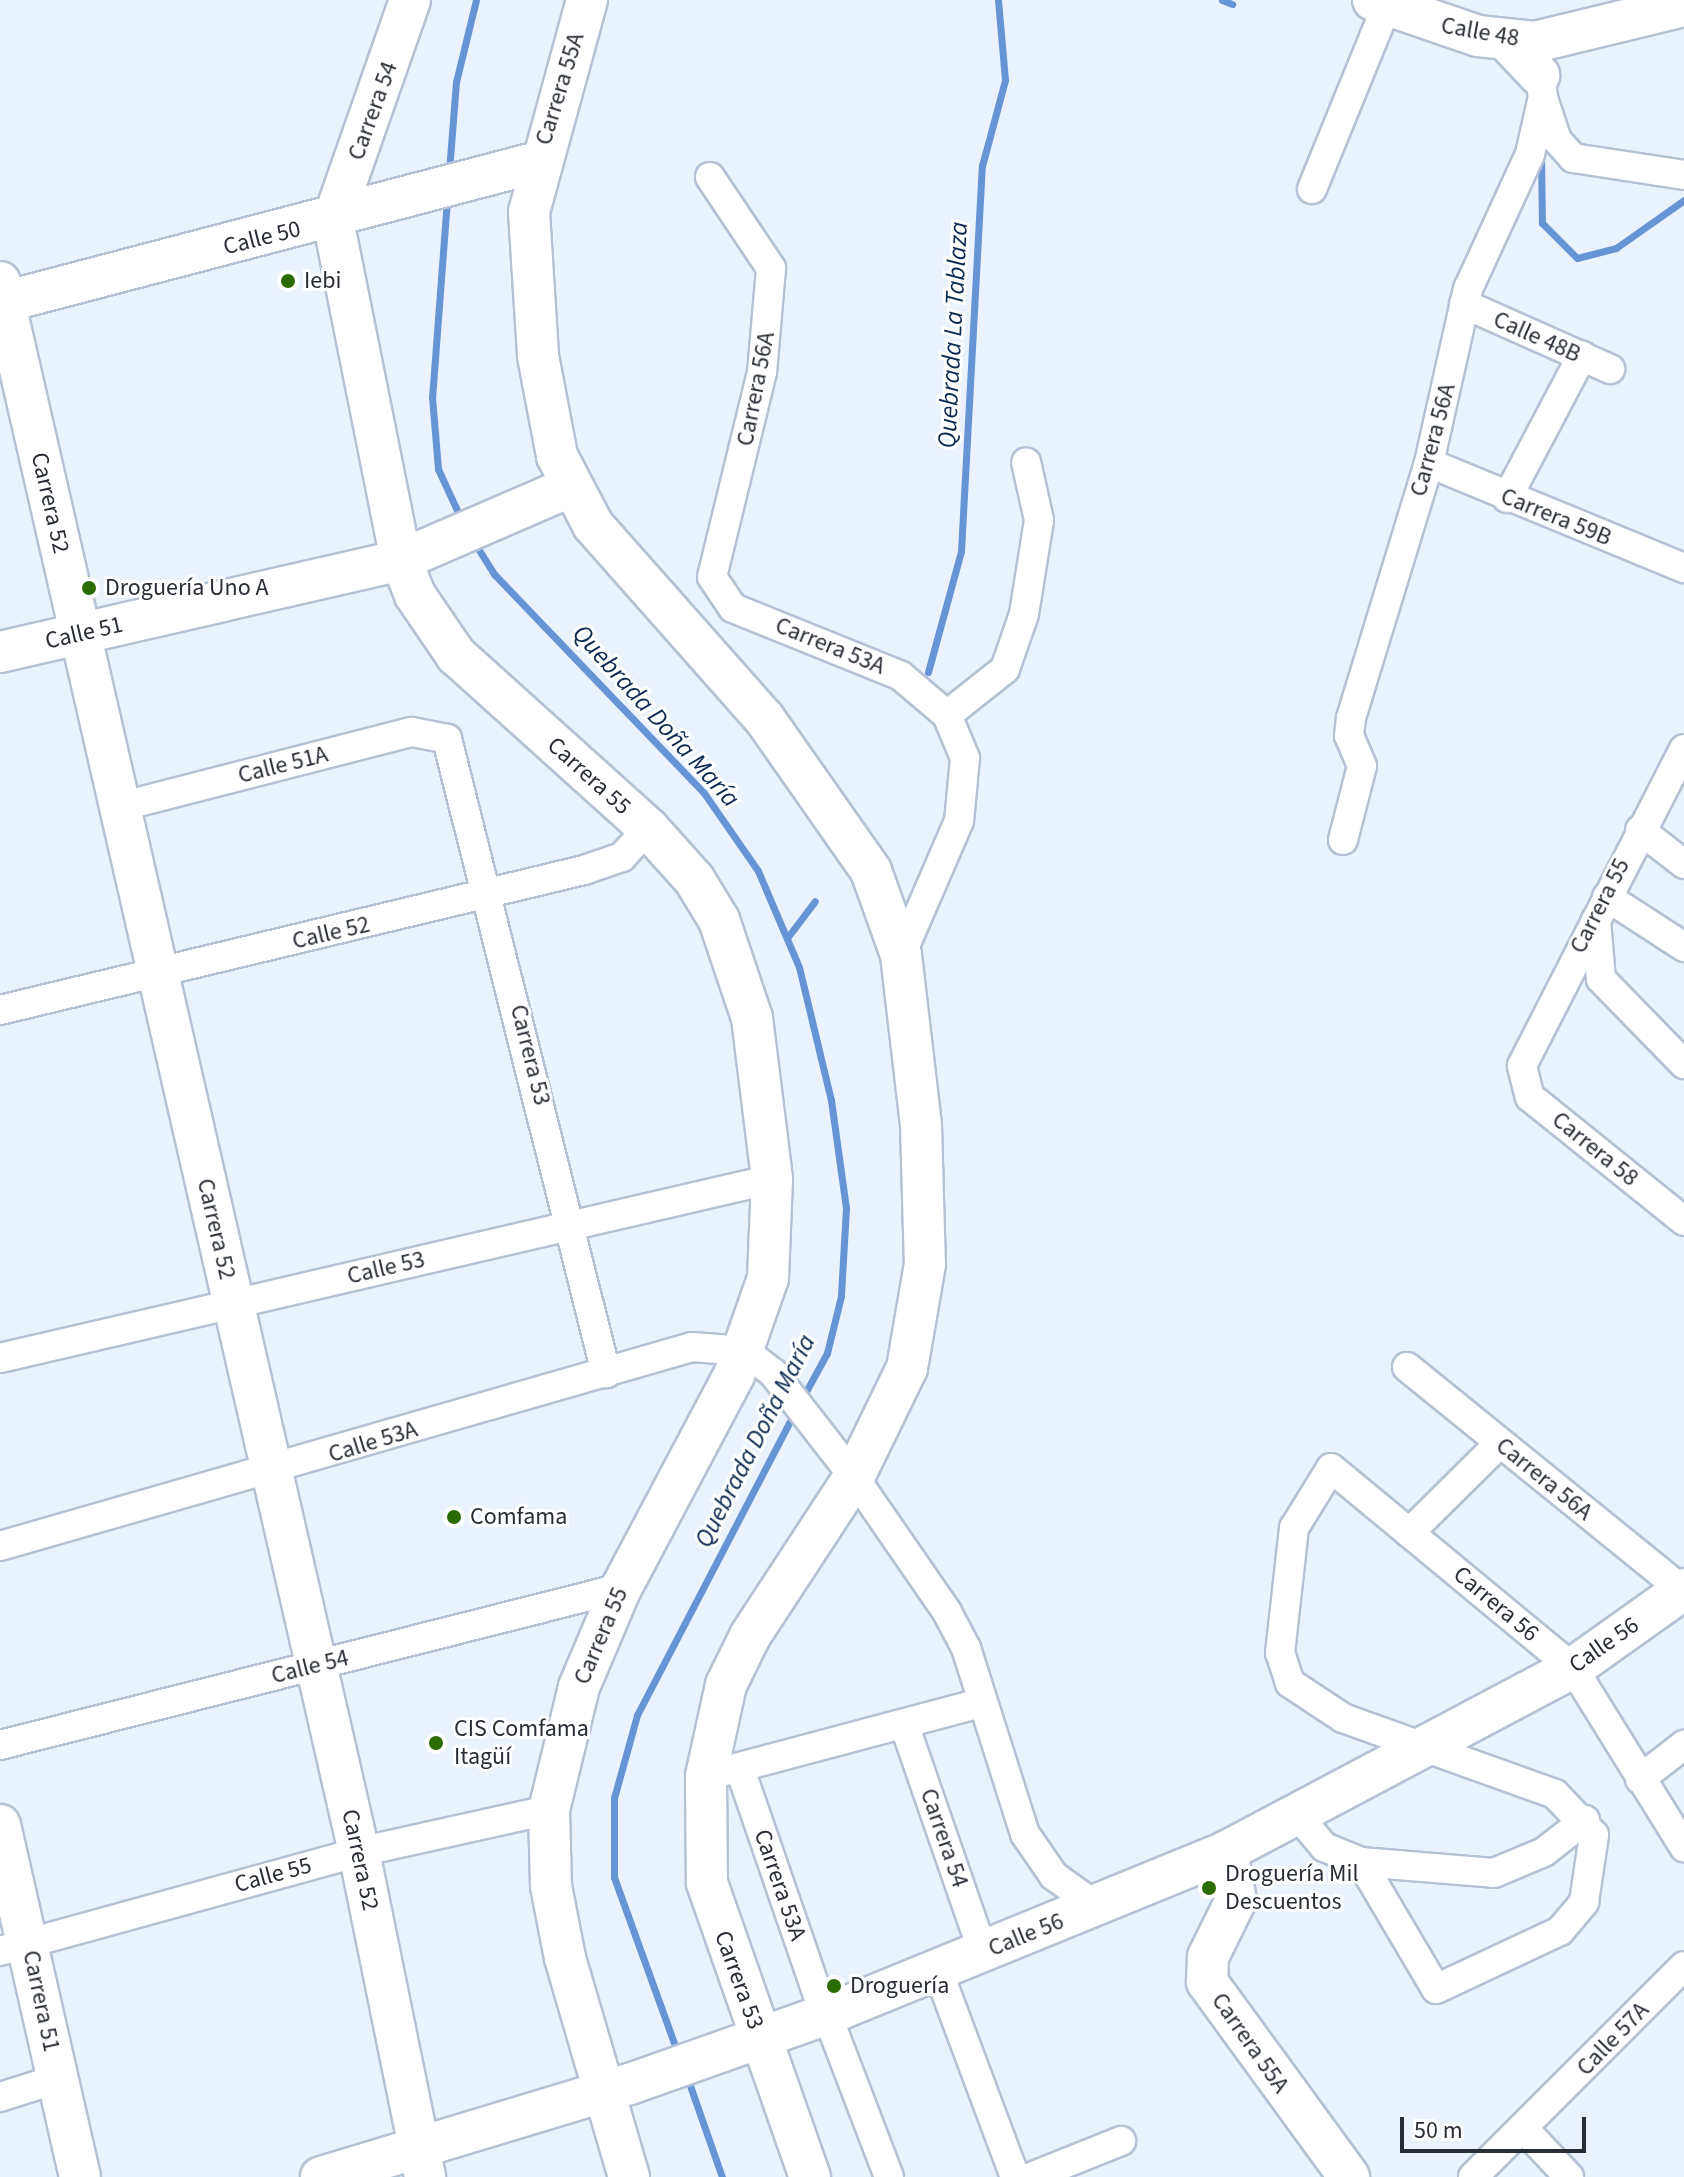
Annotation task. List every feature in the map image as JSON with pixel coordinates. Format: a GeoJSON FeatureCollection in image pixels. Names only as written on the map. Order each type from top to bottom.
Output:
{"type":"FeatureCollection","features":[{"type":"Feature","properties":{"kind":"street","name":"Carrera 54"},"geometry":{"type":"LineString","coordinates":[[343,217],[410,0]]}},
{"type":"Feature","properties":{"kind":"street","name":"Carrera 55A"},"geometry":{"type":"LineString","coordinates":[[587,0],[530,164],[529,212],[536,341],[555,495],[817,785],[871,871],[901,955]]}},
{"type":"Feature","properties":{"kind":"street","name":"Calle 48"},"geometry":{"type":"LineString","coordinates":[[1380,2],[1531,63],[1684,6]]}},
{"type":"Feature","properties":{"kind":"street"},"geometry":{"type":"LineString","coordinates":[[1312,189],[1380,2]]}},
{"type":"Feature","properties":{"kind":"street"},"geometry":{"type":"LineString","coordinates":[[1531,63],[1557,140],[1573,158],[1684,175]]}},
{"type":"Feature","properties":{"kind":"street","name":"Carrera 56A"},"geometry":{"type":"LineString","coordinates":[[1343,840],[1362,766],[1349,736],[1351,718],[1429,463],[1464,304],[1530,154],[1531,63]]}},
{"type":"Feature","properties":{"kind":"street","name":"Calle 50"},"geometry":{"type":"LineString","coordinates":[[2,295],[343,217],[530,164]]}},
{"type":"Feature","properties":{"kind":"street","name":"Carrera 56A"},"geometry":{"type":"LineString","coordinates":[[710,177],[771,268],[762,372],[712,577],[733,608]]}},
{"type":"Feature","properties":{"kind":"street","name":"Carrera 55"},"geometry":{"type":"LineString","coordinates":[[343,217],[408,557],[433,628],[456,655],[648,828],[694,879],[738,966],[752,1018],[772,1179],[768,1278],[759,1362],[621,1588],[579,1687],[549,1810],[556,1915],[629,2177]]}},
{"type":"Feature","properties":{"kind":"street","name":"Carrera 52"},"geometry":{"type":"LineString","coordinates":[[2,295],[359,1852],[422,2162]]}},
{"type":"Feature","properties":{"kind":"street","name":"Calle 48B"},"geometry":{"type":"LineString","coordinates":[[1464,304],[1610,369]]}},
{"type":"Feature","properties":{"kind":"street"},"geometry":{"type":"LineString","coordinates":[[1507,498],[1582,356]]}},
{"type":"Feature","properties":{"kind":"street"},"geometry":{"type":"LineString","coordinates":[[947,715],[1005,669],[1024,614],[1039,520],[1026,462]]}},
{"type":"Feature","properties":{"kind":"street","name":"Carrera 59B"},"geometry":{"type":"LineString","coordinates":[[1429,463],[1507,498],[1684,568]]}},
{"type":"Feature","properties":{"kind":"street","name":"Calle 51"},"geometry":{"type":"LineString","coordinates":[[0,652],[408,557],[555,495]]}},
{"type":"Feature","properties":{"kind":"street","name":"Carrera 53A"},"geometry":{"type":"LineString","coordinates":[[733,608],[887,667],[947,715],[965,758],[959,821],[901,955]]}},
{"type":"Feature","properties":{"kind":"street","name":"Calle 51A"},"geometry":{"type":"LineString","coordinates":[[119,807],[412,732],[447,739]]}},
{"type":"Feature","properties":{"kind":"street","name":"Carrera 53"},"geometry":{"type":"LineString","coordinates":[[447,739],[491,895],[606,1373]]}},
{"type":"Feature","properties":{"kind":"street","name":"Carrera 55"},"geometry":{"type":"LineString","coordinates":[[1522,1066],[1640,830],[1683,754]]}},
{"type":"Feature","properties":{"kind":"street","name":"Calle 52"},"geometry":{"type":"LineString","coordinates":[[0,1010],[491,895],[609,863],[648,828]]}},
{"type":"Feature","properties":{"kind":"street"},"geometry":{"type":"LineString","coordinates":[[1640,830],[1684,864]]}},
{"type":"Feature","properties":{"kind":"street"},"geometry":{"type":"LineString","coordinates":[[1684,947],[1602,904],[1593,949],[1601,979],[1684,1064]]}},
{"type":"Feature","properties":{"kind":"street","name":"Carrera 53"},"geometry":{"type":"LineString","coordinates":[[810,2177],[707,1883],[723,1772],[726,1685],[843,1462],[907,1368],[923,1277],[921,1125],[901,955]]}},
{"type":"Feature","properties":{"kind":"street","name":"Carrera 58"},"geometry":{"type":"LineString","coordinates":[[1522,1066],[1530,1097],[1684,1221]]}},
{"type":"Feature","properties":{"kind":"street","name":"Calle 53"},"geometry":{"type":"LineString","coordinates":[[0,1358],[772,1179]]}},
{"type":"Feature","properties":{"kind":"street","name":"Calle 53A"},"geometry":{"type":"LineString","coordinates":[[0,1546],[273,1472],[700,1346],[759,1362]]}},
{"type":"Feature","properties":{"kind":"street"},"geometry":{"type":"LineString","coordinates":[[759,1362],[843,1462],[947,1612],[1025,1834],[1054,1876],[1096,1906]]}},
{"type":"Feature","properties":{"kind":"street","name":"Carrera 56A"},"geometry":{"type":"LineString","coordinates":[[1407,1367],[1683,1590]]}},
{"type":"Feature","properties":{"kind":"street"},"geometry":{"type":"LineString","coordinates":[[1409,1533],[1500,1443]]}},
{"type":"Feature","properties":{"kind":"street","name":"Carrera 56"},"geometry":{"type":"LineString","coordinates":[[1432,1746],[1306,1700],[1283,1668],[1294,1528],[1331,1468],[1573,1668],[1684,1847]]}},
{"type":"Feature","properties":{"kind":"street","name":"Calle 54"},"geometry":{"type":"LineString","coordinates":[[0,1745],[621,1588]]}},
{"type":"Feature","properties":{"kind":"street","name":"Calle 56"},"geometry":{"type":"LineString","coordinates":[[321,2177],[422,2162],[603,2090],[760,2038],[938,1971],[1227,1851],[1299,1817],[1573,1668],[1683,1590]]}},
{"type":"Feature","properties":{"kind":"street"},"geometry":{"type":"LineString","coordinates":[[723,1772],[981,1703]]}},
{"type":"Feature","properties":{"kind":"street","name":"Carrera 54"},"geometry":{"type":"LineString","coordinates":[[904,1724],[983,1952]]}},
{"type":"Feature","properties":{"kind":"street"},"geometry":{"type":"LineString","coordinates":[[1640,1779],[1684,1745]]}},
{"type":"Feature","properties":{"kind":"street"},"geometry":{"type":"LineString","coordinates":[[1361,1862],[1436,1989],[1560,1931],[1584,1902],[1593,1874],[1594,1835],[1585,1820],[1555,1794],[1432,1746]]}},
{"type":"Feature","properties":{"kind":"street","name":"Carrera 53A"},"geometry":{"type":"LineString","coordinates":[[723,1772],[820,2001]]}},
{"type":"Feature","properties":{"kind":"street","name":"Calle 55"},"geometry":{"type":"LineString","coordinates":[[14,1947],[359,1852],[549,1810]]}},
{"type":"Feature","properties":{"kind":"street"},"geometry":{"type":"LineString","coordinates":[[1299,1817],[1324,1847],[1361,1862],[1494,1873],[1544,1852],[1585,1820]]}},
{"type":"Feature","properties":{"kind":"street","name":"Carrera 51"},"geometry":{"type":"LineString","coordinates":[[0,1825],[14,1947],[57,2079],[80,2177]]}},
{"type":"Feature","properties":{"kind":"street","name":"Carrera 55A"},"geometry":{"type":"LineString","coordinates":[[1227,1851],[1236,1900],[1208,1957],[1207,1982],[1349,2177]]}},
{"type":"Feature","properties":{"kind":"street","name":"Calle 57A"},"geometry":{"type":"LineString","coordinates":[[1473,2177],[1684,1966]]}},
{"type":"Feature","properties":{"kind":"street"},"geometry":{"type":"LineString","coordinates":[[938,1971],[1015,2177]]}},
{"type":"Feature","properties":{"kind":"street"},"geometry":{"type":"LineString","coordinates":[[834,2033],[889,2177]]}},
{"type":"Feature","properties":{"kind":"street"},"geometry":{"type":"LineString","coordinates":[[0,2097],[57,2079]]}},
{"type":"Feature","properties":{"kind":"street"},"geometry":{"type":"LineString","coordinates":[[1524,2129],[1569,2177]]}},
{"type":"Feature","properties":{"kind":"street"},"geometry":{"type":"LineString","coordinates":[[1031,2177],[1121,2141]]}},
{"type":"Feature","properties":{"kind":"waterway","name":"Quebrada Doña María"},"geometry":{"type":"LineString","coordinates":[[449,171],[456,82],[476,0]]}},
{"type":"Feature","properties":{"kind":"waterway","name":"Quebrada La Tablaza"},"geometry":{"type":"LineString","coordinates":[[928,672],[961,551],[982,166],[1005,80],[998,0]]}},
{"type":"Feature","properties":{"kind":"waterway","name":"Quebrada La Tablaza"},"geometry":{"type":"LineString","coordinates":[[1222,0],[1232,4]]}},
{"type":"Feature","properties":{"kind":"waterway","name":"Quebrada La Tablaza"},"geometry":{"type":"LineString","coordinates":[[1541,155],[1542,223],[1577,258],[1616,248],[1684,200]]}},
{"type":"Feature","properties":{"kind":"waterway","name":"Quebrada Doña María"},"geometry":{"type":"LineString","coordinates":[[447,199],[432,397],[438,469],[462,521]]}},
{"type":"Feature","properties":{"kind":"waterway","name":"Quebrada Doña María"},"geometry":{"type":"LineString","coordinates":[[474,542],[494,574],[704,793],[758,871],[799,967],[831,1100],[846,1208],[841,1296],[827,1353],[803,1397]]}},
{"type":"Feature","properties":{"kind":"waterway","name":"Quebrada La Tablaza"},"geometry":{"type":"LineString","coordinates":[[787,938],[815,901]]}},
{"type":"Feature","properties":{"kind":"waterway","name":"Quebrada Doña María"},"geometry":{"type":"LineString","coordinates":[[678,2054],[614,1877],[614,1798],[637,1715],[795,1412]]}},
{"type":"Feature","properties":{"kind":"waterway","name":"Quebrada Doña María"},"geometry":{"type":"LineString","coordinates":[[687,2077],[722,2177]]}},
{"type":"Feature","properties":{"kind":"place","name":"Iebi"},"geometry":{"type":"Point","coordinates":[288,281]}},
{"type":"Feature","properties":{"kind":"place","name":"Droguería Uno A"},"geometry":{"type":"Point","coordinates":[89,588]}},
{"type":"Feature","properties":{"kind":"place","name":"Comfama"},"geometry":{"type":"Point","coordinates":[454,1517]}},
{"type":"Feature","properties":{"kind":"place","name":"CIS Comfama Itagüí"},"geometry":{"type":"Point","coordinates":[436,1743]}},
{"type":"Feature","properties":{"kind":"place","name":"Droguería Mil Descuentos"},"geometry":{"type":"Point","coordinates":[1209,1888]}},
{"type":"Feature","properties":{"kind":"place","name":"Droguería"},"geometry":{"type":"Point","coordinates":[834,1986]}}]}
